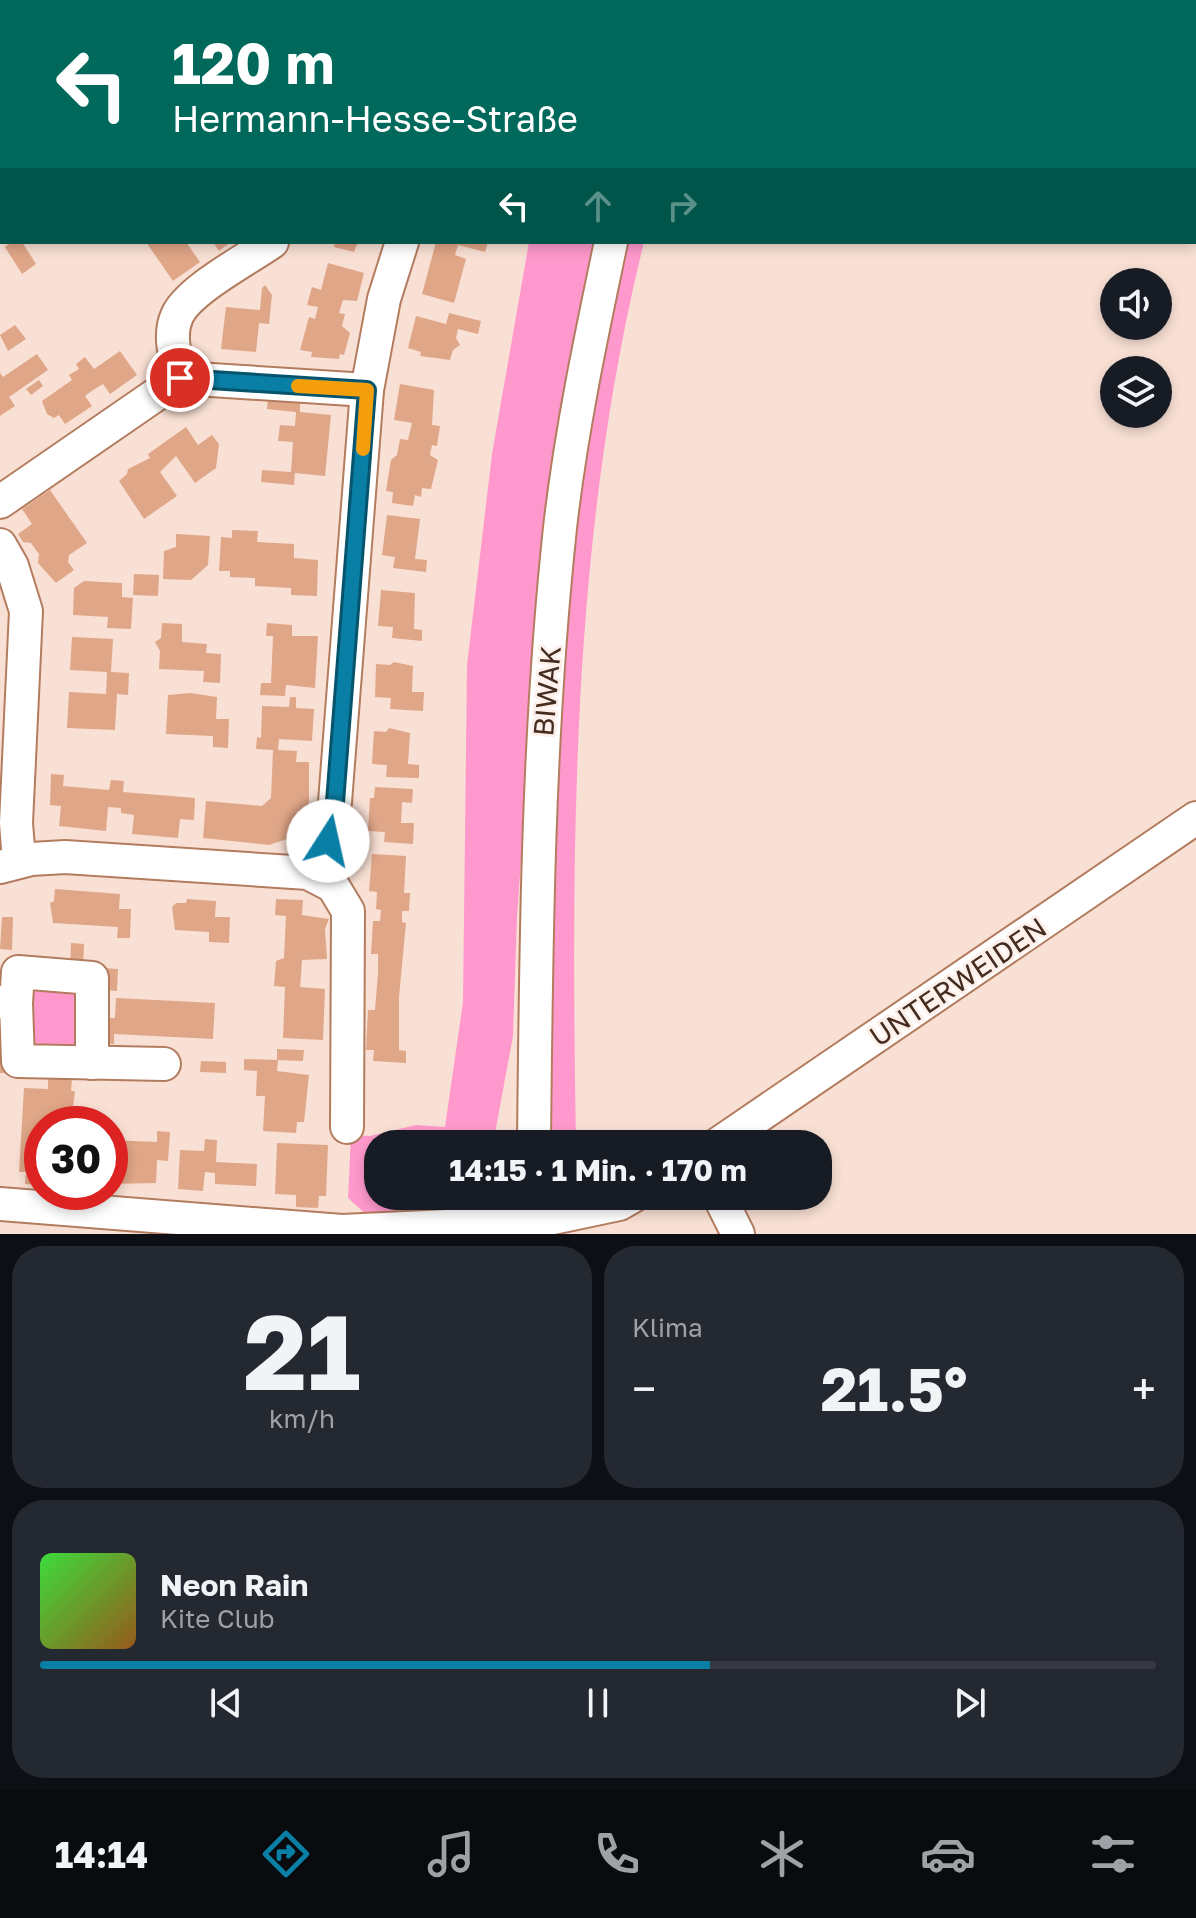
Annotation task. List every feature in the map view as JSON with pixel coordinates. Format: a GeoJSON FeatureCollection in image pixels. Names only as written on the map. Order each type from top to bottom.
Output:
{"type":"FeatureCollection","features":[{"type":"Feature","properties":{"kind":"street"},"geometry":{"type":"LineString","coordinates":[[180,378],[172,344],[177,316],[189,299],[269,244]]}},
{"type":"Feature","properties":{"kind":"street"},"geometry":{"type":"LineString","coordinates":[[308,873],[328,841],[335,802],[367,390],[384,299],[401,244]]}},
{"type":"Feature","properties":{"kind":"street","name":"BIWAK"},"geometry":{"type":"LineString","coordinates":[[534,1130],[536,882],[543,732],[560,526],[581,385],[611,244]]}},
{"type":"Feature","properties":{"kind":"street"},"geometry":{"type":"LineString","coordinates":[[0,502],[180,378],[367,390]]}},
{"type":"Feature","properties":{"kind":"street"},"geometry":{"type":"LineString","coordinates":[[0,545],[12,566],[26,611],[16,823],[9,864],[65,857],[308,873],[333,886],[348,911],[347,1127]]}},
{"type":"Feature","properties":{"kind":"street","name":"UNTERWEIDEN"},"geometry":{"type":"LineString","coordinates":[[739,1130],[1196,818]]}},
{"type":"Feature","properties":{"kind":"street"},"geometry":{"type":"LineString","coordinates":[[92,1063],[92,978],[18,972],[8,1003],[18,1061],[92,1063],[164,1064]]}},
{"type":"Feature","properties":{"kind":"street"},"geometry":{"type":"LineString","coordinates":[[0,1204],[342,1231],[534,1217],[580,1210]]}},
{"type":"Feature","properties":{"kind":"street"},"geometry":{"type":"LineString","coordinates":[[726,1210],[738,1234]]}},
{"type":"Feature","properties":{"kind":"shaded area"},"geometry":{"type":"Polygon","coordinates":[[[529,244],[596,244],[542,562],[517,917],[513,1036],[496,1130],[395,1130],[416,1125],[445,1127],[463,1002],[467,665],[492,454],[529,244]]]}},
{"type":"Feature","properties":{"kind":"shaded area"},"geometry":{"type":"Polygon","coordinates":[[[625,244],[644,244],[620,353],[602,465],[589,577],[576,804],[576,1130],[551,1130],[550,813],[571,556],[615,281],[625,244]]]}},
{"type":"Feature","properties":{"kind":"shaded area"},"geometry":{"type":"Polygon","coordinates":[[[63,984],[82,997],[79,1048],[36,1054],[27,1034],[32,993],[40,986],[63,984]]]}},
{"type":"Feature","properties":{"kind":"shaded area"},"geometry":{"type":"Polygon","coordinates":[[[351,1135],[364,1136],[364,1210],[400,1210],[369,1217],[348,1198],[351,1135]]]}},
{"type":"Feature","properties":{"kind":"building"},"geometry":{"type":"Polygon","coordinates":[[[23,244],[36,264],[22,274],[5,247],[23,244]]]}},
{"type":"Feature","properties":{"kind":"building"},"geometry":{"type":"Polygon","coordinates":[[[147,244],[187,244],[200,262],[173,281],[147,244]]]}},
{"type":"Feature","properties":{"kind":"building"},"geometry":{"type":"Polygon","coordinates":[[[214,244],[228,244],[219,251],[214,244]]]}},
{"type":"Feature","properties":{"kind":"building"},"geometry":{"type":"Polygon","coordinates":[[[335,244],[357,244],[354,252],[334,247],[335,244]]]}},
{"type":"Feature","properties":{"kind":"building"},"geometry":{"type":"Polygon","coordinates":[[[435,244],[487,244],[485,252],[458,245],[455,255],[466,259],[454,303],[422,294],[435,244]]]}},
{"type":"Feature","properties":{"kind":"building"},"geometry":{"type":"Polygon","coordinates":[[[328,263],[364,273],[357,301],[343,300],[339,313],[345,314],[342,326],[350,333],[344,355],[340,354],[339,359],[311,357],[312,352],[300,350],[309,317],[315,319],[318,307],[307,305],[312,287],[321,290],[328,263]]]}},
{"type":"Feature","properties":{"kind":"building"},"geometry":{"type":"Polygon","coordinates":[[[265,285],[272,295],[269,324],[259,323],[256,352],[221,349],[226,307],[260,310],[265,285]]]}},
{"type":"Feature","properties":{"kind":"building"},"geometry":{"type":"Polygon","coordinates":[[[449,313],[481,321],[478,334],[458,329],[456,338],[460,345],[453,350],[450,360],[420,356],[421,352],[408,348],[416,316],[446,324],[449,313]]]}},
{"type":"Feature","properties":{"kind":"building"},"geometry":{"type":"Polygon","coordinates":[[[15,325],[26,339],[8,351],[0,335],[15,325]]]}},
{"type":"Feature","properties":{"kind":"building"},"geometry":{"type":"Polygon","coordinates":[[[120,351],[137,375],[110,394],[103,384],[93,390],[85,396],[92,406],[65,424],[59,415],[54,418],[47,414],[42,401],[72,380],[69,375],[79,369],[76,364],[85,357],[94,369],[120,351]]]}},
{"type":"Feature","properties":{"kind":"building"},"geometry":{"type":"Polygon","coordinates":[[[37,354],[48,370],[9,397],[15,406],[0,416],[0,373],[3,377],[37,354]]]}},
{"type":"Feature","properties":{"kind":"building"},"geometry":{"type":"Polygon","coordinates":[[[39,380],[43,386],[31,395],[26,389],[39,380]]]}},
{"type":"Feature","properties":{"kind":"building"},"geometry":{"type":"Polygon","coordinates":[[[400,384],[434,390],[432,425],[440,426],[437,446],[432,445],[430,455],[438,460],[431,489],[422,488],[421,497],[415,495],[413,506],[392,503],[393,492],[386,491],[391,460],[397,455],[400,439],[408,440],[412,423],[394,420],[400,384]]]}},
{"type":"Feature","properties":{"kind":"building"},"geometry":{"type":"Polygon","coordinates":[[[268,398],[300,401],[300,412],[331,415],[325,476],[295,473],[294,485],[261,482],[262,470],[291,472],[293,442],[278,441],[280,425],[295,426],[296,412],[267,409],[268,398]]]}},
{"type":"Feature","properties":{"kind":"building"},"geometry":{"type":"Polygon","coordinates":[[[186,427],[198,445],[212,435],[219,444],[216,468],[195,483],[176,456],[160,472],[177,496],[144,519],[119,481],[128,469],[150,458],[148,454],[186,427]]]}},
{"type":"Feature","properties":{"kind":"building"},"geometry":{"type":"Polygon","coordinates":[[[50,490],[87,543],[69,555],[68,562],[74,570],[56,583],[38,563],[39,554],[31,543],[23,542],[18,534],[32,524],[22,509],[50,490]]]}},
{"type":"Feature","properties":{"kind":"building"},"geometry":{"type":"Polygon","coordinates":[[[387,515],[420,519],[415,559],[427,560],[426,572],[393,568],[395,557],[382,555],[387,515]]]}},
{"type":"Feature","properties":{"kind":"building"},"geometry":{"type":"Polygon","coordinates":[[[232,530],[258,531],[257,542],[294,544],[294,558],[318,560],[317,596],[291,595],[291,588],[255,586],[255,578],[230,577],[230,571],[219,571],[221,537],[232,538],[232,530]]]}},
{"type":"Feature","properties":{"kind":"building"},"geometry":{"type":"Polygon","coordinates":[[[176,534],[210,536],[208,565],[191,580],[163,579],[164,551],[176,547],[176,534]]]}},
{"type":"Feature","properties":{"kind":"building"},"geometry":{"type":"Polygon","coordinates":[[[134,574],[159,575],[158,596],[133,595],[134,574]]]}},
{"type":"Feature","properties":{"kind":"building"},"geometry":{"type":"Polygon","coordinates":[[[84,581],[122,583],[122,597],[133,598],[131,629],[107,628],[108,617],[73,615],[74,588],[84,581]]]}},
{"type":"Feature","properties":{"kind":"building"},"geometry":{"type":"Polygon","coordinates":[[[381,590],[415,593],[414,629],[422,630],[422,641],[392,638],[393,627],[378,626],[381,590]]]}},
{"type":"Feature","properties":{"kind":"building"},"geometry":{"type":"Polygon","coordinates":[[[162,623],[182,624],[182,642],[207,644],[206,653],[221,654],[220,683],[203,682],[204,671],[159,669],[160,651],[155,642],[161,638],[162,623]]]}},
{"type":"Feature","properties":{"kind":"building"},"geometry":{"type":"Polygon","coordinates":[[[267,623],[292,625],[292,636],[318,636],[315,688],[286,685],[285,696],[260,695],[261,683],[271,683],[273,636],[266,636],[267,623]]]}},
{"type":"Feature","properties":{"kind":"building"},"geometry":{"type":"Polygon","coordinates":[[[72,637],[113,639],[111,672],[129,673],[128,695],[117,694],[115,730],[67,728],[69,692],[106,694],[107,672],[70,670],[72,637]]]}},
{"type":"Feature","properties":{"kind":"building"},"geometry":{"type":"Polygon","coordinates":[[[394,662],[413,666],[412,692],[424,692],[423,711],[390,709],[391,698],[375,697],[376,664],[390,665],[394,662]]]}},
{"type":"Feature","properties":{"kind":"building"},"geometry":{"type":"Polygon","coordinates":[[[190,693],[217,697],[216,719],[229,719],[228,748],[213,747],[213,736],[166,734],[168,695],[190,693]]]}},
{"type":"Feature","properties":{"kind":"building"},"geometry":{"type":"Polygon","coordinates":[[[290,697],[296,697],[296,708],[314,709],[312,741],[279,739],[278,750],[297,751],[296,762],[309,762],[309,801],[304,822],[290,838],[269,845],[203,838],[206,801],[262,806],[271,798],[273,750],[256,749],[257,737],[261,738],[262,706],[289,707],[290,697]]]}},
{"type":"Feature","properties":{"kind":"building"},"geometry":{"type":"Polygon","coordinates":[[[389,728],[410,733],[408,764],[419,765],[419,778],[386,777],[387,765],[372,764],[374,731],[386,732],[389,728]]]}},
{"type":"Feature","properties":{"kind":"building"},"geometry":{"type":"Polygon","coordinates":[[[51,774],[64,775],[63,786],[109,790],[111,780],[124,781],[123,792],[195,798],[194,820],[180,819],[178,838],[132,834],[134,815],[121,813],[121,808],[108,807],[106,831],[59,826],[61,806],[50,805],[51,774]]]}},
{"type":"Feature","properties":{"kind":"building"},"geometry":{"type":"Polygon","coordinates":[[[375,787],[413,789],[412,803],[402,802],[401,823],[414,823],[413,844],[384,842],[385,832],[368,831],[370,798],[374,798],[375,787]]]}},
{"type":"Feature","properties":{"kind":"building"},"geometry":{"type":"Polygon","coordinates":[[[372,854],[406,856],[404,893],[410,893],[409,911],[402,911],[402,922],[406,923],[399,997],[399,1050],[406,1051],[406,1063],[373,1061],[374,1050],[366,1050],[368,1010],[375,1010],[378,973],[378,954],[371,954],[373,921],[380,921],[381,910],[376,909],[377,892],[369,891],[372,854]]]}},
{"type":"Feature","properties":{"kind":"building"},"geometry":{"type":"Polygon","coordinates":[[[55,889],[120,894],[119,909],[131,909],[130,938],[117,938],[118,927],[53,923],[50,903],[54,901],[55,889]]]}},
{"type":"Feature","properties":{"kind":"building"},"geometry":{"type":"Polygon","coordinates":[[[187,899],[216,901],[215,917],[230,917],[229,943],[209,942],[209,932],[175,930],[172,907],[176,903],[186,903],[187,899]]]}},
{"type":"Feature","properties":{"kind":"building"},"geometry":{"type":"Polygon","coordinates":[[[276,899],[303,900],[302,915],[329,919],[325,929],[327,959],[302,960],[300,987],[325,989],[323,1040],[283,1038],[285,987],[274,986],[276,961],[284,958],[286,916],[275,915],[276,899]]]}},
{"type":"Feature","properties":{"kind":"building"},"geometry":{"type":"Polygon","coordinates":[[[2,917],[13,917],[12,950],[0,949],[2,917]]]}},
{"type":"Feature","properties":{"kind":"building"},"geometry":{"type":"Polygon","coordinates":[[[71,943],[84,944],[83,967],[70,966],[71,943]]]}},
{"type":"Feature","properties":{"kind":"building"},"geometry":{"type":"Polygon","coordinates":[[[104,968],[118,969],[117,991],[103,990],[104,968]]]}},
{"type":"Feature","properties":{"kind":"building"},"geometry":{"type":"Polygon","coordinates":[[[116,998],[215,1003],[213,1039],[114,1034],[114,1044],[103,1043],[104,1018],[115,1018],[116,998]]]}},
{"type":"Feature","properties":{"kind":"building"},"geometry":{"type":"Polygon","coordinates":[[[0,1043],[9,1044],[7,1073],[0,1073],[0,1043]]]}},
{"type":"Feature","properties":{"kind":"building"},"geometry":{"type":"Polygon","coordinates":[[[277,1049],[304,1050],[303,1061],[277,1060],[277,1049]]]}},
{"type":"Feature","properties":{"kind":"building"},"geometry":{"type":"Polygon","coordinates":[[[244,1059],[278,1060],[277,1071],[309,1075],[304,1122],[297,1122],[296,1133],[263,1131],[265,1096],[256,1096],[257,1071],[244,1070],[244,1059]]]}},
{"type":"Feature","properties":{"kind":"building"},"geometry":{"type":"Polygon","coordinates":[[[201,1061],[226,1062],[226,1073],[200,1072],[201,1061]]]}},
{"type":"Feature","properties":{"kind":"building"},"geometry":{"type":"Polygon","coordinates":[[[48,1078],[72,1079],[71,1091],[75,1091],[73,1106],[24,1106],[24,1172],[19,1172],[24,1088],[48,1089],[48,1078]]]}},
{"type":"Feature","properties":{"kind":"building"},"geometry":{"type":"Polygon","coordinates":[[[157,1131],[170,1132],[168,1161],[157,1160],[156,1183],[128,1184],[128,1141],[157,1142],[157,1131]]]}},
{"type":"Feature","properties":{"kind":"building"},"geometry":{"type":"Polygon","coordinates":[[[205,1139],[217,1140],[216,1162],[257,1164],[256,1186],[215,1184],[215,1173],[205,1172],[203,1191],[178,1189],[180,1150],[204,1151],[205,1139]]]}},
{"type":"Feature","properties":{"kind":"building"},"geometry":{"type":"Polygon","coordinates":[[[277,1143],[328,1145],[326,1196],[319,1196],[318,1208],[296,1207],[296,1195],[275,1194],[277,1143]]]}},
{"type":"Feature","properties":{"kind":"slow traffic"},"geometry":{"type":"LineString","coordinates":[[298,386],[367,390],[363,449]]}},
{"type":"Feature","properties":{"kind":"route"},"geometry":{"type":"LineString","coordinates":[[180,378],[367,390],[335,802],[328,841]]}}]}
